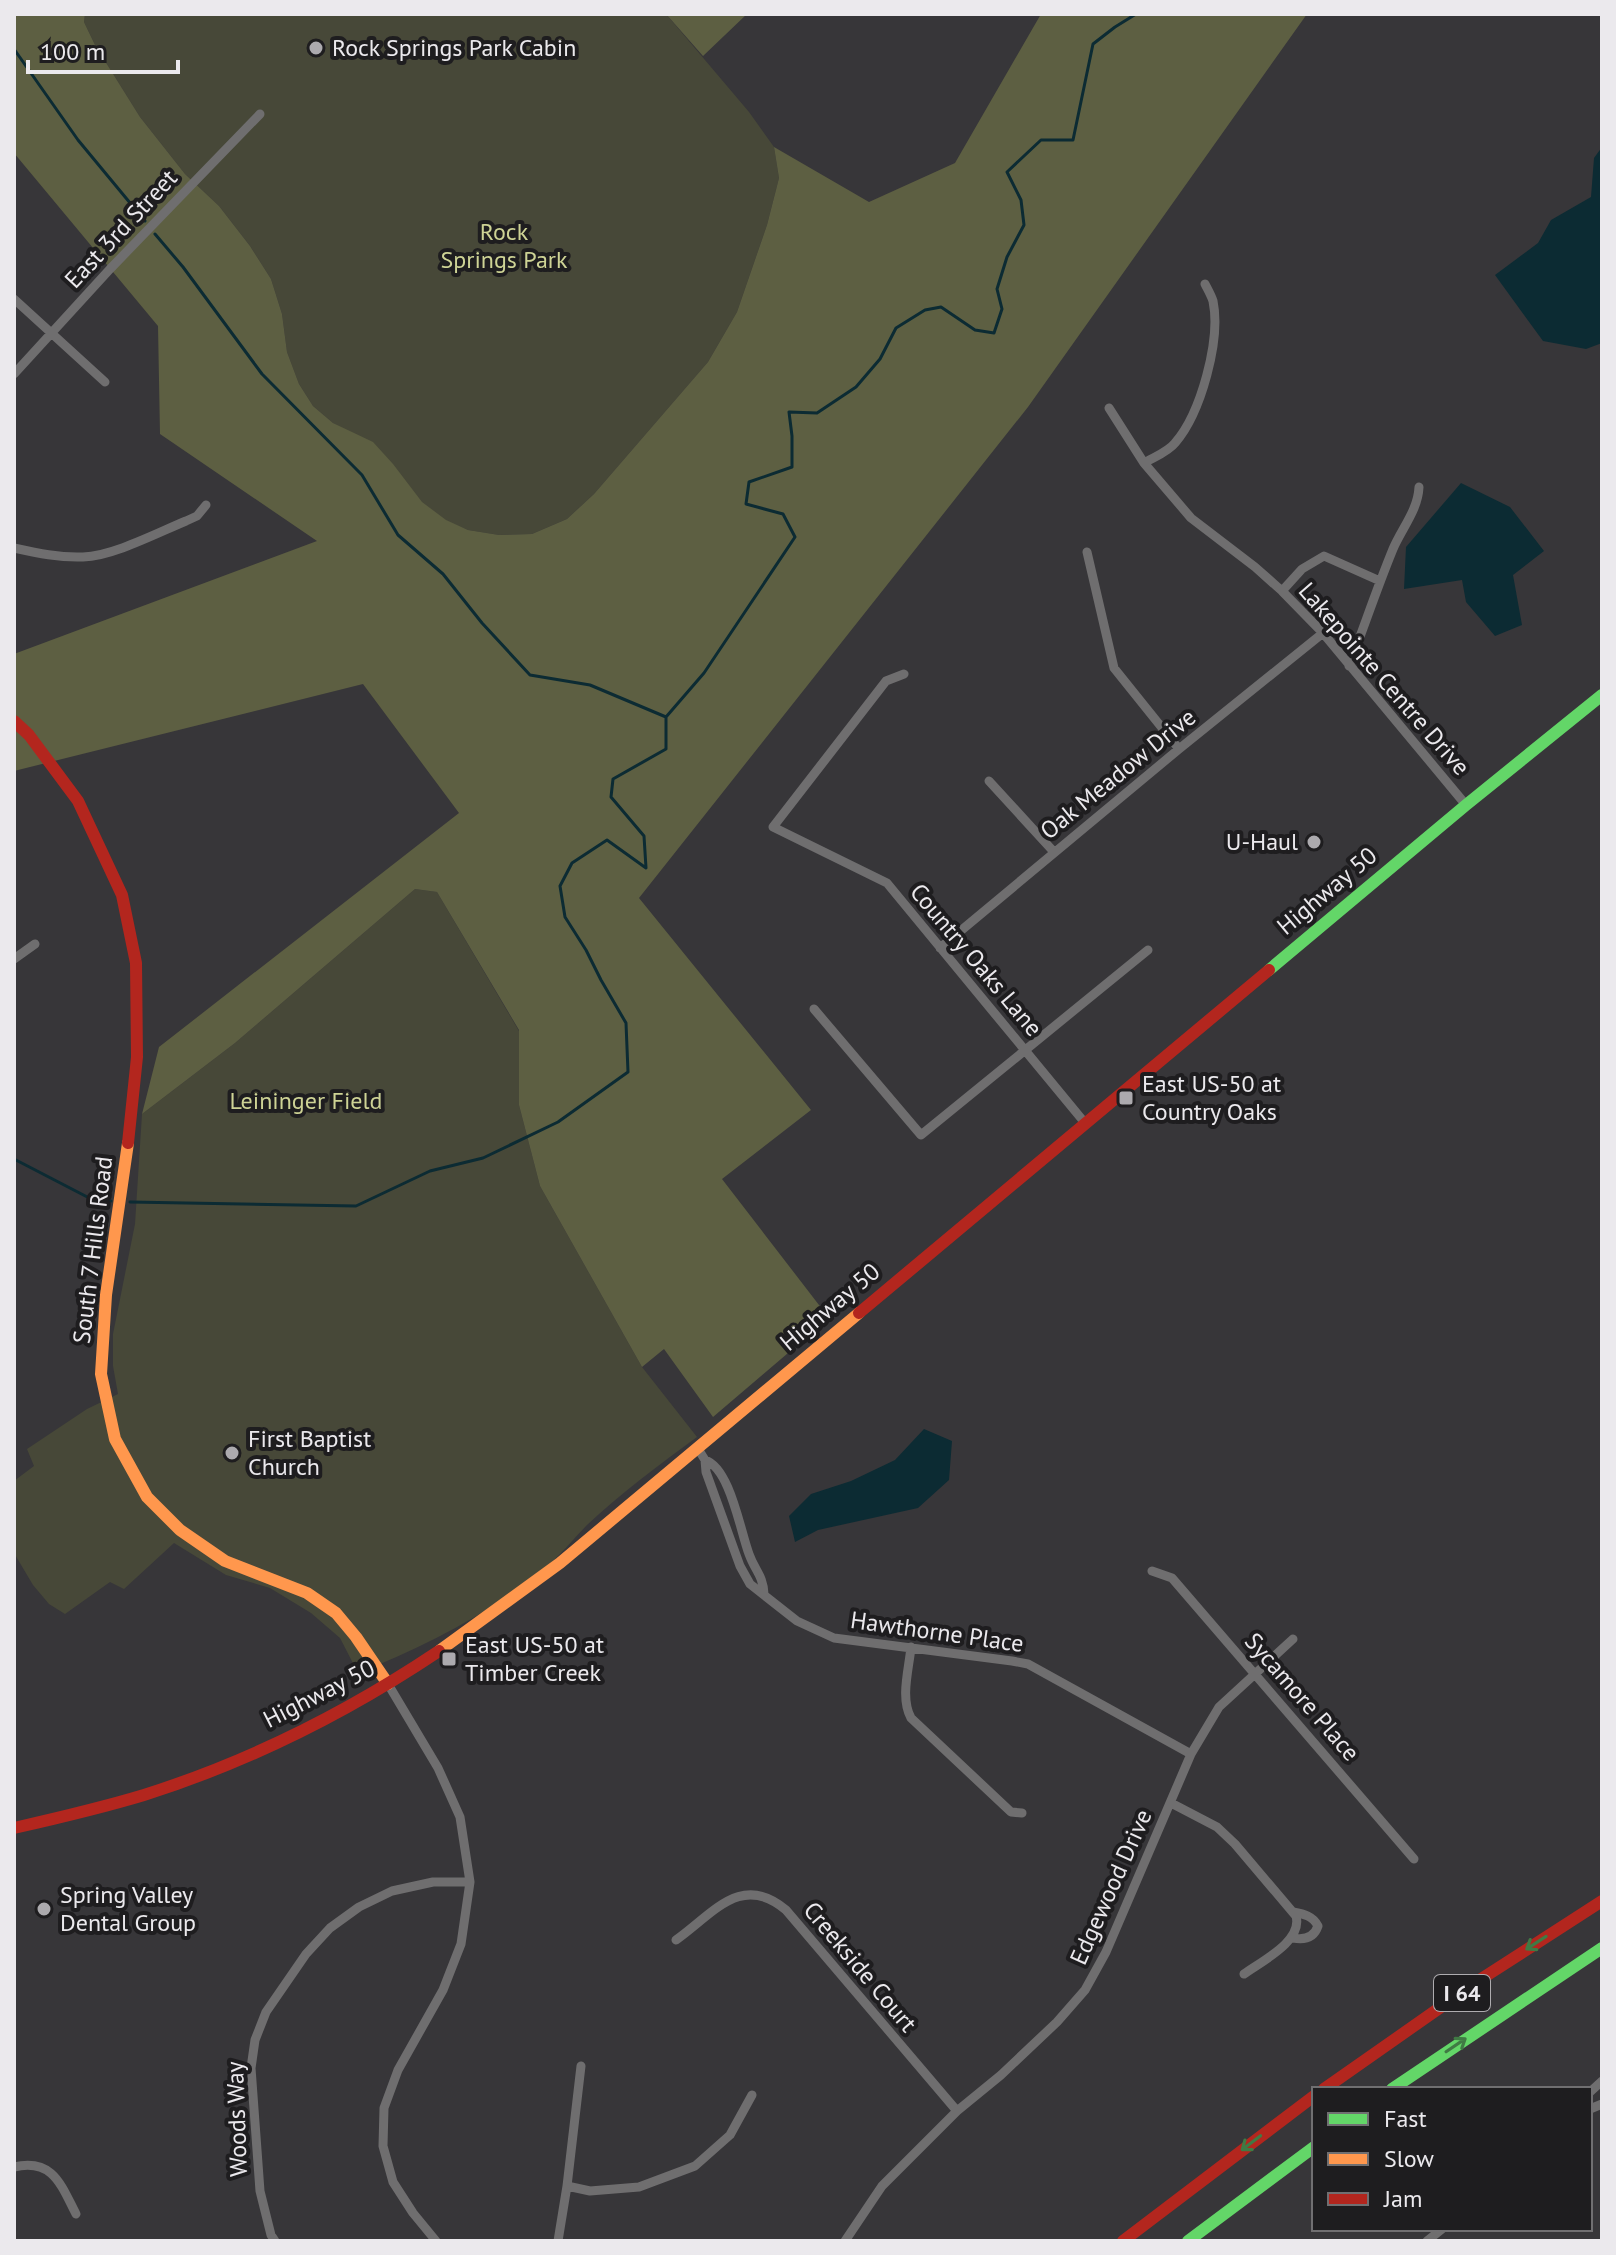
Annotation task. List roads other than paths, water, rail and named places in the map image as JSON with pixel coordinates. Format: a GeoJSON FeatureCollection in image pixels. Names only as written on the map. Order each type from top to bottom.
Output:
{"type":"FeatureCollection","features":[{"type":"Feature","properties":{"kind":"main road","name":"Highway 50"},"geometry":{"type":"LineString","coordinates":[[14,1828],[135,1797],[186,1780],[310,1727],[388,1684],[465,1634],[560,1563],[1466,805],[1602,695]]}},
{"type":"Feature","properties":{"kind":"main road","name":"South 7 Hills Road"},"geometry":{"type":"LineString","coordinates":[[14,721],[29,735],[78,801],[122,895],[136,963],[137,1057],[133,1106],[106,1295],[101,1374],[115,1439],[147,1497],[180,1530],[225,1561],[307,1593],[336,1613],[388,1684]]}},
{"type":"Feature","properties":{"kind":"main road","name":"I 64"},"geometry":{"type":"LineString","coordinates":[[1327,2087],[1478,1981],[1602,1901]]}},
{"type":"Feature","properties":{"kind":"main road","name":"I 64"},"geometry":{"type":"LineString","coordinates":[[1395,2087],[1602,1948]]}},
{"type":"Feature","properties":{"kind":"main road"},"geometry":{"type":"LineString","coordinates":[[1123,2241],[1312,2098]]}},
{"type":"Feature","properties":{"kind":"main road"},"geometry":{"type":"LineString","coordinates":[[1188,2241],[1312,2148]]}},
{"type":"Feature","properties":{"kind":"street","name":"East 3rd Street"},"geometry":{"type":"LineString","coordinates":[[14,374],[110,269],[260,114]]}},
{"type":"Feature","properties":{"kind":"street"},"geometry":{"type":"LineString","coordinates":[[1144,463],[1173,446],[1196,409],[1210,358],[1215,319],[1212,298],[1205,284]]}},
{"type":"Feature","properties":{"kind":"street"},"geometry":{"type":"LineString","coordinates":[[14,299],[105,382]]}},
{"type":"Feature","properties":{"kind":"street","name":"Lakepointe Centre Drive"},"geometry":{"type":"LineString","coordinates":[[1109,408],[1144,463],[1191,518],[1255,567],[1323,633],[1466,805]]}},
{"type":"Feature","properties":{"kind":"street"},"geometry":{"type":"LineString","coordinates":[[1349,666],[1396,543],[1419,501],[1419,487]]}},
{"type":"Feature","properties":{"kind":"street"},"geometry":{"type":"LineString","coordinates":[[14,548],[52,556],[86,557],[112,551],[186,521],[197,516],[206,505]]}},
{"type":"Feature","properties":{"kind":"street"},"geometry":{"type":"LineString","coordinates":[[1087,552],[1114,668],[1179,749]]}},
{"type":"Feature","properties":{"kind":"street"},"geometry":{"type":"LineString","coordinates":[[1282,591],[1302,569],[1324,556],[1380,581]]}},
{"type":"Feature","properties":{"kind":"street","name":"Oak Meadow Drive"},"geometry":{"type":"LineString","coordinates":[[940,948],[1323,633]]}},
{"type":"Feature","properties":{"kind":"street","name":"Country Oaks Lane"},"geometry":{"type":"LineString","coordinates":[[904,674],[886,681],[773,827],[887,883],[1085,1123]]}},
{"type":"Feature","properties":{"kind":"street"},"geometry":{"type":"LineString","coordinates":[[989,781],[1054,852]]}},
{"type":"Feature","properties":{"kind":"street"},"geometry":{"type":"LineString","coordinates":[[14,959],[35,944]]}},
{"type":"Feature","properties":{"kind":"street"},"geometry":{"type":"LineString","coordinates":[[814,1009],[921,1135],[1148,950]]}},
{"type":"Feature","properties":{"kind":"street","name":"Hawthorne Place"},"geometry":{"type":"LineString","coordinates":[[697,1447],[705,1460],[706,1472],[740,1566],[750,1584],[797,1621],[834,1638],[1028,1664],[1191,1754]]}},
{"type":"Feature","properties":{"kind":"street","name":"Sycamore Place"},"geometry":{"type":"LineString","coordinates":[[1152,1571],[1172,1578],[1414,1859]]}},
{"type":"Feature","properties":{"kind":"street","name":"Edgewood Drive"},"geometry":{"type":"LineString","coordinates":[[845,2241],[882,2186],[957,2111],[1057,2022],[1085,1990],[1106,1952],[1191,1754],[1219,1707],[1293,1639]]}},
{"type":"Feature","properties":{"kind":"street"},"geometry":{"type":"LineString","coordinates":[[911,1647],[905,1695],[911,1718],[1011,1812],[1022,1813]]}},
{"type":"Feature","properties":{"kind":"street"},"geometry":{"type":"LineString","coordinates":[[388,1684],[438,1768],[460,1817],[470,1882],[461,1944],[443,1990],[398,2070],[384,2108],[383,2146],[393,2182],[436,2241]]}},
{"type":"Feature","properties":{"kind":"street"},"geometry":{"type":"LineString","coordinates":[[1171,1803],[1217,1827],[1235,1844],[1298,1920],[1293,1938],[1244,1974]]}},
{"type":"Feature","properties":{"kind":"street","name":"Woods Way"},"geometry":{"type":"LineString","coordinates":[[275,2241],[260,2191],[251,2068],[255,2040],[266,2012],[306,1954],[330,1928],[359,1907],[392,1891],[433,1882],[470,1882]]}},
{"type":"Feature","properties":{"kind":"street","name":"Creekside Court"},"geometry":{"type":"LineString","coordinates":[[676,1940],[738,1895],[756,1894],[773,1899],[786,1910],[957,2111]]}},
{"type":"Feature","properties":{"kind":"street"},"geometry":{"type":"LineString","coordinates":[[1293,1912],[1308,1915],[1318,1926],[1311,1936],[1302,1940],[1293,1938]]}},
{"type":"Feature","properties":{"kind":"street"},"geometry":{"type":"LineString","coordinates":[[558,2241],[581,2066]]}},
{"type":"Feature","properties":{"kind":"street"},"geometry":{"type":"LineString","coordinates":[[567,2186],[590,2191],[639,2187],[695,2166],[730,2135],[752,2095]]}},
{"type":"Feature","properties":{"kind":"street"},"geometry":{"type":"LineString","coordinates":[[14,2167],[27,2164],[55,2175],[76,2214]]}},
{"type":"Feature","properties":{"kind":"water"},"geometry":{"type":"Polygon","coordinates":[[[1602,147],[1602,343],[1586,349],[1543,341],[1495,275],[1538,243],[1551,220],[1591,197],[1594,158],[1602,147]]]}},
{"type":"Feature","properties":{"kind":"water"},"geometry":{"type":"Polygon","coordinates":[[[1461,483],[1510,507],[1544,551],[1513,575],[1522,625],[1495,636],[1466,602],[1462,580],[1404,589],[1406,547],[1461,483]]]}},
{"type":"Feature","properties":{"kind":"water"},"geometry":{"type":"Polygon","coordinates":[[[924,1429],[952,1441],[949,1480],[918,1508],[818,1530],[795,1542],[789,1516],[811,1494],[851,1481],[895,1460],[924,1429]]]}},
{"type":"Feature","properties":{"kind":"waterway"},"geometry":{"type":"LineString","coordinates":[[666,717],[704,673],[795,537],[783,514],[746,504],[749,482],[792,467],[789,412],[817,413],[856,387],[880,359],[896,328],[925,310],[941,307],[975,330],[994,333],[1002,309],[997,289],[1007,257],[1024,225],[1021,200],[1007,172],[1041,140],[1073,140],[1093,44],[1136,14]]}},
{"type":"Feature","properties":{"kind":"waterway"},"geometry":{"type":"LineString","coordinates":[[14,49],[78,140],[145,221]]}},
{"type":"Feature","properties":{"kind":"waterway"},"geometry":{"type":"LineString","coordinates":[[155,234],[262,374],[362,475],[398,535],[443,574],[482,623],[530,675],[590,685],[666,717]]}},
{"type":"Feature","properties":{"kind":"waterway"},"geometry":{"type":"LineString","coordinates":[[130,1202],[356,1206],[430,1171],[483,1158],[558,1122],[628,1072],[626,1023],[565,917],[560,886],[572,863],[607,840],[646,868],[644,836],[611,797],[613,779],[666,749],[666,717]]}},
{"type":"Feature","properties":{"kind":"waterway"},"geometry":{"type":"LineString","coordinates":[[14,1159],[95,1201],[111,1201]]}},
{"type":"Feature","properties":{"kind":"place","name":"Rock Springs Park Cabin"},"geometry":{"type":"Point","coordinates":[316,48]}},
{"type":"Feature","properties":{"kind":"place","name":"U-Haul"},"geometry":{"type":"Point","coordinates":[1314,842]}},
{"type":"Feature","properties":{"kind":"place","name":"East US-50 at Country Oaks"},"geometry":{"type":"Point","coordinates":[1126,1098]}},
{"type":"Feature","properties":{"kind":"place","name":"First Baptist Church"},"geometry":{"type":"Point","coordinates":[232,1453]}},
{"type":"Feature","properties":{"kind":"place","name":"East US-50 at Timber Creek"},"geometry":{"type":"Point","coordinates":[449,1659]}},
{"type":"Feature","properties":{"kind":"place","name":"Spring Valley Dental Group"},"geometry":{"type":"Point","coordinates":[44,1909]}},
{"type":"Feature","properties":{"kind":"park label","name":"Rock Springs Park"},"geometry":{"type":"Point","coordinates":[504,246]}},
{"type":"Feature","properties":{"kind":"park label","name":"Leininger Field"},"geometry":{"type":"Point","coordinates":[306,1101]}}]}
